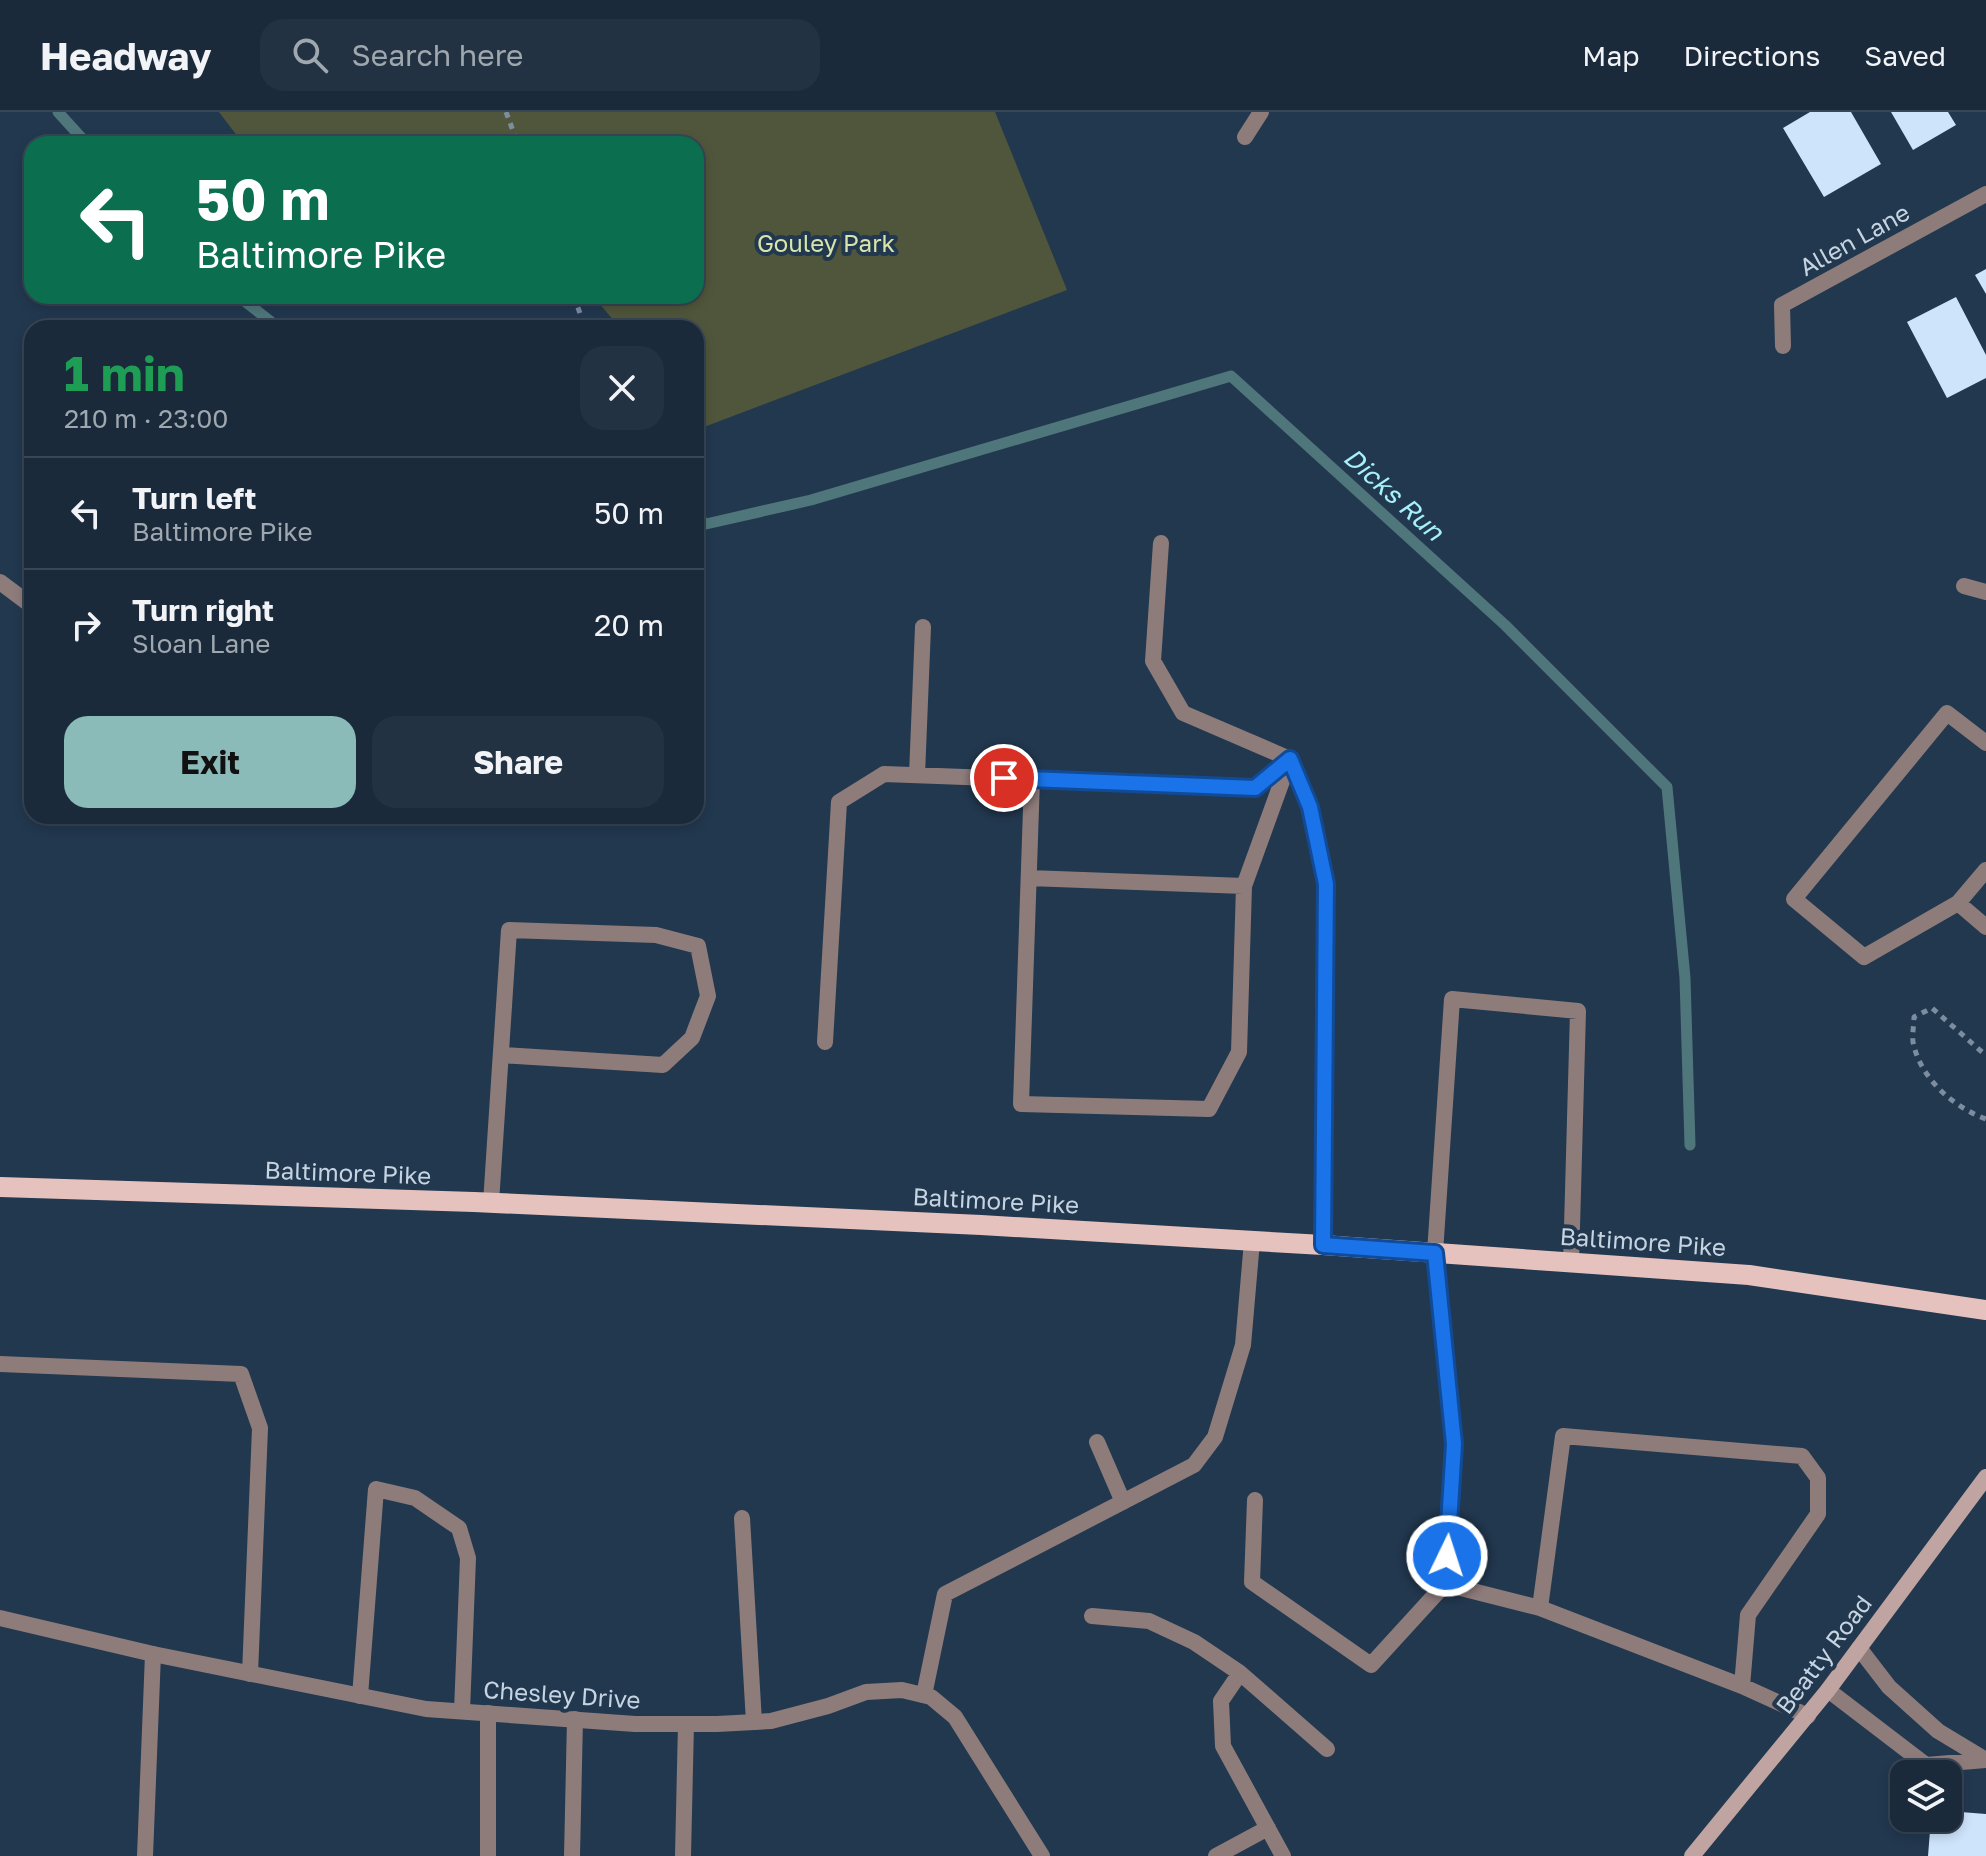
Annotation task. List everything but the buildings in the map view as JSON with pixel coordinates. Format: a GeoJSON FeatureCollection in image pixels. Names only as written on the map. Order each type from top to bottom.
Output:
{"type":"FeatureCollection","features":[{"type":"Feature","properties":{"kind":"main road","name":"Baltimore Pike"},"geometry":{"type":"LineString","coordinates":[[0,1187],[491,1203],[1323,1245],[1749,1275],[1986,1310]]}},
{"type":"Feature","properties":{"kind":"street"},"geometry":{"type":"LineString","coordinates":[[1245,137],[1261,112]]}},
{"type":"Feature","properties":{"kind":"street","name":"Allen Lane"},"geometry":{"type":"LineString","coordinates":[[1783,346],[1782,305],[1986,194]]}},
{"type":"Feature","properties":{"kind":"street"},"geometry":{"type":"LineString","coordinates":[[1161,543],[1153,661],[1183,713],[1290,759],[1310,807],[1326,884],[1323,1245]]}},
{"type":"Feature","properties":{"kind":"street"},"geometry":{"type":"LineString","coordinates":[[0,582],[24,600]]}},
{"type":"Feature","properties":{"kind":"street"},"geometry":{"type":"LineString","coordinates":[[1964,586],[1986,592]]}},
{"type":"Feature","properties":{"kind":"street"},"geometry":{"type":"LineString","coordinates":[[917,775],[923,627]]}},
{"type":"Feature","properties":{"kind":"street"},"geometry":{"type":"LineString","coordinates":[[1986,743],[1947,713],[1794,899],[1864,957],[1958,903],[1986,870]]}},
{"type":"Feature","properties":{"kind":"street"},"geometry":{"type":"LineString","coordinates":[[825,1042],[839,802],[884,774],[1255,788],[1290,759]]}},
{"type":"Feature","properties":{"kind":"street"},"geometry":{"type":"LineString","coordinates":[[1032,779],[1021,1104],[1209,1109],[1239,1052],[1244,886],[1290,759]]}},
{"type":"Feature","properties":{"kind":"street"},"geometry":{"type":"LineString","coordinates":[[1029,878],[1244,886]]}},
{"type":"Feature","properties":{"kind":"street"},"geometry":{"type":"LineString","coordinates":[[1958,903],[1986,927]]}},
{"type":"Feature","properties":{"kind":"street"},"geometry":{"type":"LineString","coordinates":[[491,1203],[509,930],[656,935],[698,946],[708,996],[692,1038],[663,1065],[502,1055]]}},
{"type":"Feature","properties":{"kind":"street"},"geometry":{"type":"LineString","coordinates":[[1255,1500],[1252,1582],[1371,1665],[1445,1584],[1454,1444],[1435,1253],[1452,999],[1578,1011],[1571,1263]]}},
{"type":"Feature","properties":{"kind":"street"},"geometry":{"type":"LineString","coordinates":[[1040,1855],[955,1717],[931,1697],[924,1695],[945,1594],[1194,1465],[1215,1437],[1243,1345],[1252,1241]]}},
{"type":"Feature","properties":{"kind":"street"},"geometry":{"type":"LineString","coordinates":[[0,1364],[241,1374],[260,1428],[250,1674]]}},
{"type":"Feature","properties":{"kind":"street"},"geometry":{"type":"LineString","coordinates":[[1540,1608],[1563,1436],[1802,1456],[1818,1478],[1818,1514],[1748,1615],[1742,1686]]}},
{"type":"Feature","properties":{"kind":"street"},"geometry":{"type":"LineString","coordinates":[[1097,1442],[1123,1502]]}},
{"type":"Feature","properties":{"kind":"street","name":"Beatty Road"},"geometry":{"type":"LineString","coordinates":[[1692,1856],[1808,1716],[1986,1477]]}},
{"type":"Feature","properties":{"kind":"street"},"geometry":{"type":"LineString","coordinates":[[360,1696],[376,1489],[415,1498],[459,1528],[468,1558],[462,1711]]}},
{"type":"Feature","properties":{"kind":"street"},"geometry":{"type":"LineString","coordinates":[[742,1518],[754,1722]]}},
{"type":"Feature","properties":{"kind":"street"},"geometry":{"type":"LineString","coordinates":[[1445,1584],[1540,1608],[1742,1686],[1808,1716]]}},
{"type":"Feature","properties":{"kind":"street"},"geometry":{"type":"LineString","coordinates":[[1092,1616],[1149,1621],[1194,1642],[1240,1673],[1327,1749]]}},
{"type":"Feature","properties":{"kind":"street","name":"Chesley Drive"},"geometry":{"type":"LineString","coordinates":[[0,1618],[153,1654],[426,1709],[686,1724],[771,1721],[866,1692],[902,1690],[924,1695]]}},
{"type":"Feature","properties":{"kind":"street"},"geometry":{"type":"LineString","coordinates":[[1859,1648],[1889,1687],[1938,1731],[1986,1760]]}},
{"type":"Feature","properties":{"kind":"street"},"geometry":{"type":"LineString","coordinates":[[145,1856],[153,1654]]}},
{"type":"Feature","properties":{"kind":"street"},"geometry":{"type":"LineString","coordinates":[[1240,1673],[1221,1701],[1223,1746],[1283,1856]]}},
{"type":"Feature","properties":{"kind":"street"},"geometry":{"type":"LineString","coordinates":[[1828,1690],[1926,1765],[1986,1760]]}},
{"type":"Feature","properties":{"kind":"street"},"geometry":{"type":"LineString","coordinates":[[488,1713],[488,1856]]}},
{"type":"Feature","properties":{"kind":"street"},"geometry":{"type":"LineString","coordinates":[[572,1856],[575,1719]]}},
{"type":"Feature","properties":{"kind":"street"},"geometry":{"type":"LineString","coordinates":[[683,1856],[686,1724]]}},
{"type":"Feature","properties":{"kind":"street"},"geometry":{"type":"LineString","coordinates":[[1216,1856],[1268,1828]]}},
{"type":"Feature","properties":{"kind":"path"},"geometry":{"type":"LineString","coordinates":[[506,112],[515,136]]}},
{"type":"Feature","properties":{"kind":"path"},"geometry":{"type":"LineString","coordinates":[[1982,1052],[1932,1008],[1914,1017],[1912,1038],[1917,1059],[1930,1080],[1953,1100],[1986,1119]]}},
{"type":"Feature","properties":{"kind":"green space","name":"Gouley Park"},"geometry":{"type":"Polygon","coordinates":[[[219,112],[995,112],[1067,290],[704,427],[704,320],[613,320],[600,304],[704,304],[704,136],[237,136],[219,112]]]}},
{"type":"Feature","properties":{"kind":"waterway","name":"Dicks Run"},"geometry":{"type":"LineString","coordinates":[[58,112],[80,136]]}},
{"type":"Feature","properties":{"kind":"waterway","name":"Dicks Run"},"geometry":{"type":"LineString","coordinates":[[248,304],[269,320]]}},
{"type":"Feature","properties":{"kind":"waterway","name":"Dicks Run"},"geometry":{"type":"LineString","coordinates":[[704,523],[811,500],[1231,376],[1505,625],[1667,787],[1685,978],[1690,1145]]}},
{"type":"Feature","properties":{"kind":"route"},"geometry":{"type":"LineString","coordinates":[[1004,778],[1255,788],[1290,759],[1310,807],[1326,884],[1323,1245],[1435,1253],[1454,1444],[1447,1556]]}}]}
